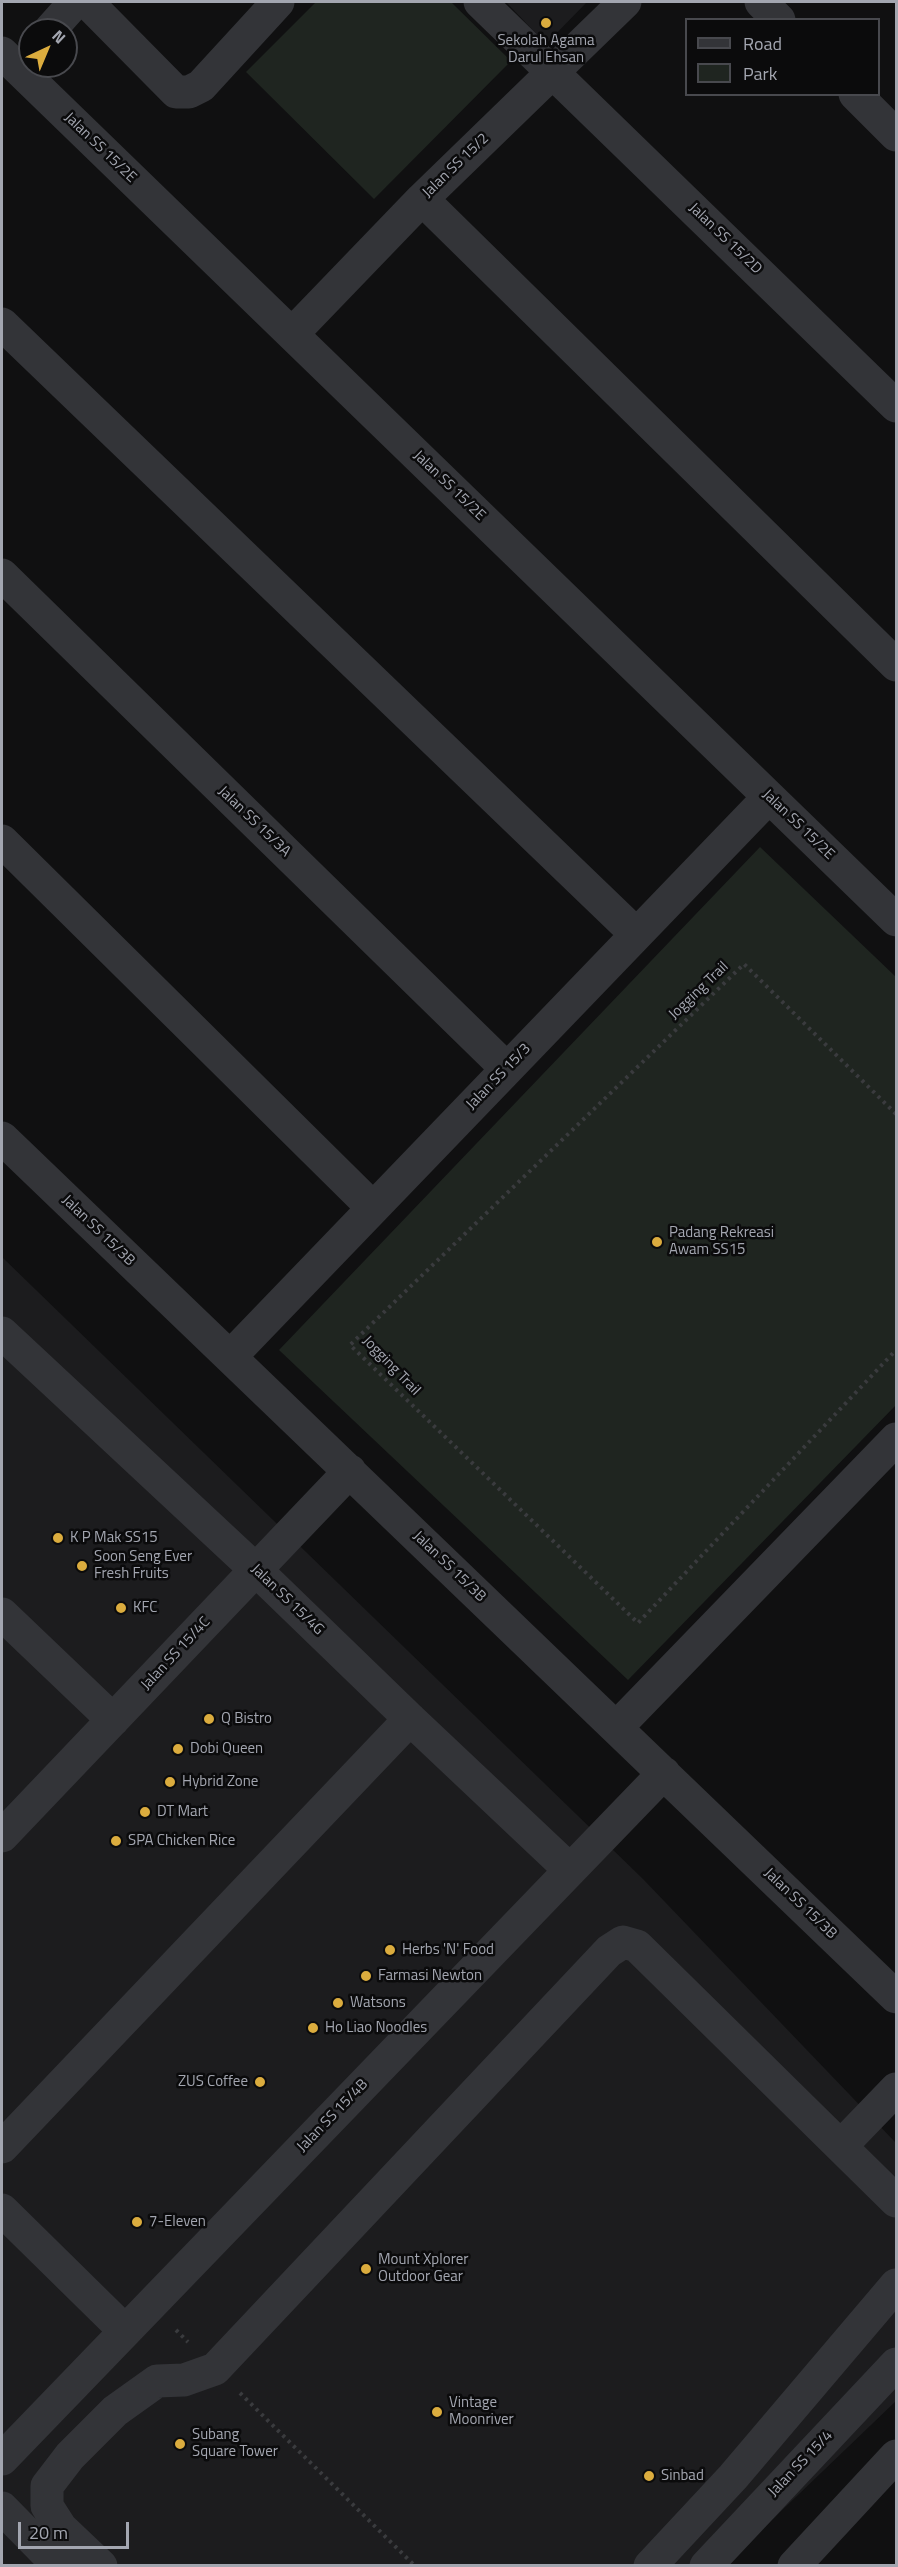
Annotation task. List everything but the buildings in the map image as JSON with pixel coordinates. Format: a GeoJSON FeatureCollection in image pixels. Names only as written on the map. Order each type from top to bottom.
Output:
{"type":"FeatureCollection","features":[{"type":"Feature","properties":{"kind":"street"},"geometry":{"type":"LineString","coordinates":[[61,18],[75,2]]}},
{"type":"Feature","properties":{"kind":"street"},"geometry":{"type":"LineString","coordinates":[[87,2],[176,92],[189,92],[201,86],[278,2]]}},
{"type":"Feature","properties":{"kind":"street","name":"Jalan SS 15/2D"},"geometry":{"type":"LineString","coordinates":[[480,2],[897,406]]}},
{"type":"Feature","properties":{"kind":"street","name":"Jalan SS 15/2"},"geometry":{"type":"LineString","coordinates":[[292,334],[423,199],[625,2]]}},
{"type":"Feature","properties":{"kind":"street"},"geometry":{"type":"LineString","coordinates":[[760,2],[777,18]]}},
{"type":"Feature","properties":{"kind":"street","name":"Jalan SS 15/2E"},"geometry":{"type":"LineString","coordinates":[[16,58],[292,334],[897,920]]}},
{"type":"Feature","properties":{"kind":"street"},"geometry":{"type":"LineString","coordinates":[[857,96],[897,135]]}},
{"type":"Feature","properties":{"kind":"street"},"geometry":{"type":"LineString","coordinates":[[423,199],[897,666]]}},
{"type":"Feature","properties":{"kind":"street"},"geometry":{"type":"LineString","coordinates":[[2,324],[636,934]]}},
{"type":"Feature","properties":{"kind":"street","name":"Jalan SS 15/3A"},"geometry":{"type":"LineString","coordinates":[[2,575],[507,1069]]}},
{"type":"Feature","properties":{"kind":"street","name":"Jalan SS 15/3"},"geometry":{"type":"LineString","coordinates":[[230,1357],[769,796]]}},
{"type":"Feature","properties":{"kind":"street"},"geometry":{"type":"LineString","coordinates":[[2,841],[373,1208]]}},
{"type":"Feature","properties":{"kind":"street","name":"Jalan SS 15/3B"},"geometry":{"type":"LineString","coordinates":[[2,1138],[897,1997]]}},
{"type":"Feature","properties":{"kind":"street","name":"Jalan SS 15/4G"},"geometry":{"type":"LineString","coordinates":[[2,1333],[256,1570],[570,1870]]}},
{"type":"Feature","properties":{"kind":"street"},"geometry":{"type":"LineString","coordinates":[[616,1728],[896,1442]]}},
{"type":"Feature","properties":{"kind":"street","name":"Jalan SS 15/4C"},"geometry":{"type":"LineString","coordinates":[[2,1836],[350,1472]]}},
{"type":"Feature","properties":{"kind":"street"},"geometry":{"type":"LineString","coordinates":[[2,1614],[113,1720]]}},
{"type":"Feature","properties":{"kind":"street"},"geometry":{"type":"LineString","coordinates":[[2,2147],[410,1719]]}},
{"type":"Feature","properties":{"kind":"street","name":"Jalan SS 15/4B"},"geometry":{"type":"LineString","coordinates":[[2,2459],[664,1773]]}},
{"type":"Feature","properties":{"kind":"street"},"geometry":{"type":"LineString","coordinates":[[101,2565],[61,2528],[47,2506],[47,2486],[70,2456],[115,2411],[157,2381],[184,2380],[215,2369],[609,1951],[623,1942],[637,1946],[897,2201]]}},
{"type":"Feature","properties":{"kind":"street"},"geometry":{"type":"LineString","coordinates":[[847,2152],[897,2090]]}},
{"type":"Feature","properties":{"kind":"street"},"geometry":{"type":"LineString","coordinates":[[847,2152],[897,2112]]}},
{"type":"Feature","properties":{"kind":"street"},"geometry":{"type":"LineString","coordinates":[[2,2210],[125,2331]]}},
{"type":"Feature","properties":{"kind":"street"},"geometry":{"type":"LineString","coordinates":[[650,2565],[733,2477],[897,2285]]}},
{"type":"Feature","properties":{"kind":"street","name":"Jalan SS 15/4"},"geometry":{"type":"LineString","coordinates":[[706,2565],[897,2364]]}},
{"type":"Feature","properties":{"kind":"street"},"geometry":{"type":"LineString","coordinates":[[794,2565],[897,2456]]}},
{"type":"Feature","properties":{"kind":"street"},"geometry":{"type":"LineString","coordinates":[[733,2477],[763,2504]]}},
{"type":"Feature","properties":{"kind":"street"},"geometry":{"type":"LineString","coordinates":[[2,2508],[59,2565]]}},
{"type":"Feature","properties":{"kind":"path","name":"Jogging Trail"},"geometry":{"type":"LineString","coordinates":[[897,1114],[744,964],[350,1345],[638,1623],[897,1350]]}},
{"type":"Feature","properties":{"kind":"path"},"geometry":{"type":"LineString","coordinates":[[150,2304],[415,2565]]}},
{"type":"Feature","properties":{"kind":"shaded area","name":"Sekolah Agama Darul Ehsan"},"geometry":{"type":"Polygon","coordinates":[[[506,2],[587,2],[546,44],[506,2]]]}},
{"type":"Feature","properties":{"kind":"shaded area"},"geometry":{"type":"Polygon","coordinates":[[[2,1257],[643,1879],[896,2143],[896,2401],[725,2565],[2,2565],[2,1257]]]}},
{"type":"Feature","properties":{"kind":"green space"},"geometry":{"type":"Polygon","coordinates":[[[316,2],[451,2],[511,61],[374,199],[246,72],[316,2]]]}},
{"type":"Feature","properties":{"kind":"green space","name":"Padang Rekreasi Awam SS15"},"geometry":{"type":"Polygon","coordinates":[[[760,847],[896,977],[896,1405],[628,1680],[279,1350],[760,847]]]}},
{"type":"Feature","properties":{"kind":"place","name":"Sekolah Agama Darul Ehsan"},"geometry":{"type":"Point","coordinates":[546,23]}},
{"type":"Feature","properties":{"kind":"place","name":"Padang Rekreasi Awam SS15"},"geometry":{"type":"Point","coordinates":[657,1242]}},
{"type":"Feature","properties":{"kind":"place","name":"K P Mak SS15"},"geometry":{"type":"Point","coordinates":[58,1538]}},
{"type":"Feature","properties":{"kind":"place","name":"Soon Seng Ever Fresh Fruits"},"geometry":{"type":"Point","coordinates":[82,1566]}},
{"type":"Feature","properties":{"kind":"place","name":"KFC"},"geometry":{"type":"Point","coordinates":[121,1608]}},
{"type":"Feature","properties":{"kind":"place","name":"Q Bistro"},"geometry":{"type":"Point","coordinates":[209,1719]}},
{"type":"Feature","properties":{"kind":"place","name":"Dobi Queen"},"geometry":{"type":"Point","coordinates":[178,1749]}},
{"type":"Feature","properties":{"kind":"place","name":"Hybrid Zone"},"geometry":{"type":"Point","coordinates":[170,1782]}},
{"type":"Feature","properties":{"kind":"place","name":"DT Mart"},"geometry":{"type":"Point","coordinates":[145,1812]}},
{"type":"Feature","properties":{"kind":"place","name":"SPA Chicken Rice"},"geometry":{"type":"Point","coordinates":[116,1841]}},
{"type":"Feature","properties":{"kind":"place","name":"Herbs 'N' Food"},"geometry":{"type":"Point","coordinates":[390,1950]}},
{"type":"Feature","properties":{"kind":"place","name":"Farmasi Newton"},"geometry":{"type":"Point","coordinates":[366,1976]}},
{"type":"Feature","properties":{"kind":"place","name":"Watsons"},"geometry":{"type":"Point","coordinates":[338,2003]}},
{"type":"Feature","properties":{"kind":"place","name":"Ho Liao Noodles"},"geometry":{"type":"Point","coordinates":[313,2028]}},
{"type":"Feature","properties":{"kind":"place","name":"ZUS Coffee"},"geometry":{"type":"Point","coordinates":[260,2082]}},
{"type":"Feature","properties":{"kind":"place","name":"7-Eleven"},"geometry":{"type":"Point","coordinates":[137,2222]}},
{"type":"Feature","properties":{"kind":"place","name":"Mount Xplorer Outdoor Gear"},"geometry":{"type":"Point","coordinates":[366,2269]}},
{"type":"Feature","properties":{"kind":"place","name":"Vintage Moonriver"},"geometry":{"type":"Point","coordinates":[437,2412]}},
{"type":"Feature","properties":{"kind":"place","name":"Subang Square Tower"},"geometry":{"type":"Point","coordinates":[180,2444]}},
{"type":"Feature","properties":{"kind":"place","name":"Sinbad"},"geometry":{"type":"Point","coordinates":[649,2476]}}]}
